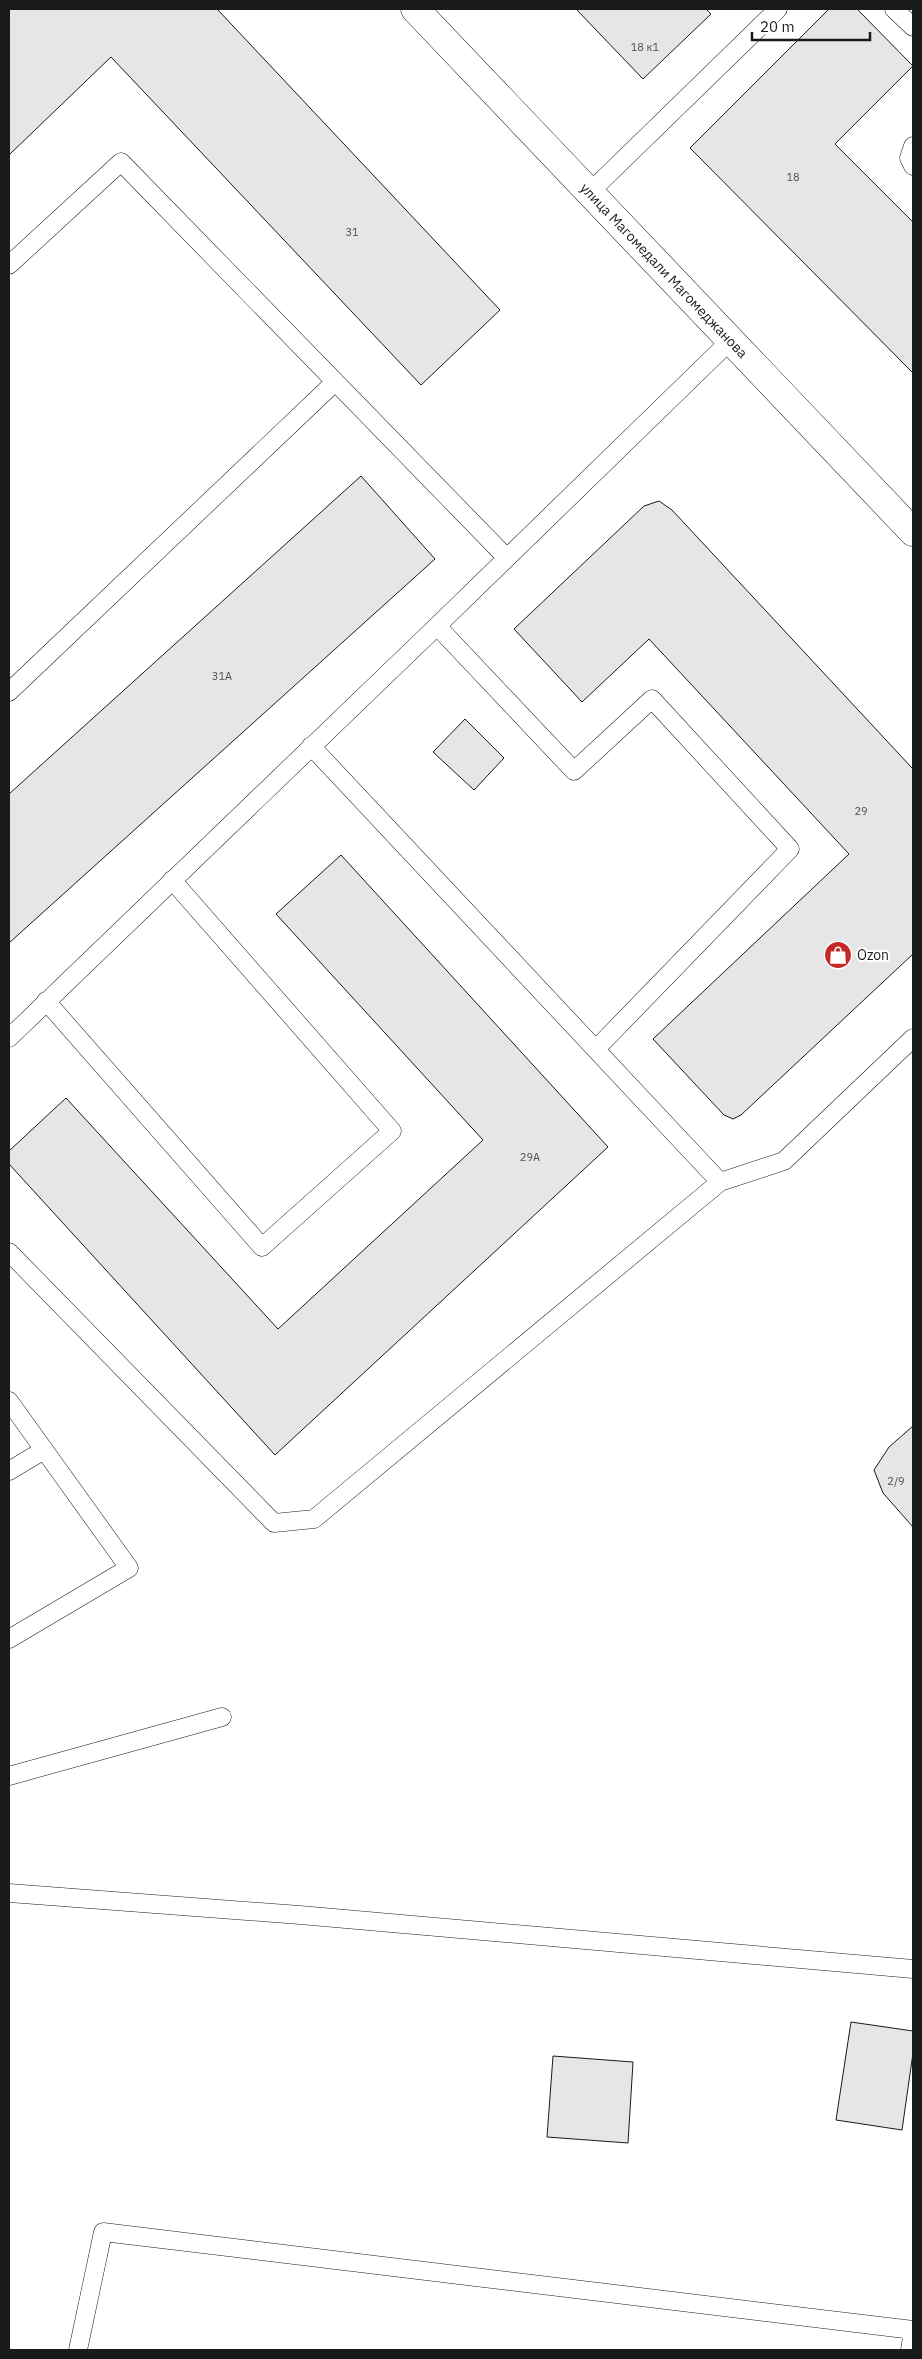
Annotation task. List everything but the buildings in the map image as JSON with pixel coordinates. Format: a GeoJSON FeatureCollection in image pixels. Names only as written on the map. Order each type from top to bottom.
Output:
{"type":"FeatureCollection","features":[{"type":"Feature","properties":{"kind":"street","name":"улица Магомедали Магомеджановa"},"geometry":{"type":"LineString","coordinates":[[415,9],[913,532]]}},
{"type":"Feature","properties":{"kind":"lane"},"geometry":{"type":"LineString","coordinates":[[589,193],[778,9]]}},
{"type":"Feature","properties":{"kind":"lane"},"geometry":{"type":"LineString","coordinates":[[894,9],[913,27]]}},
{"type":"Feature","properties":{"kind":"lane"},"geometry":{"type":"LineString","coordinates":[[913,146],[909,158],[913,166]]}},
{"type":"Feature","properties":{"kind":"lane"},"geometry":{"type":"LineString","coordinates":[[9,265],[121,162],[506,557]]}},
{"type":"Feature","properties":{"kind":"lane"},"geometry":{"type":"LineString","coordinates":[[9,1038],[730,341]]}},
{"type":"Feature","properties":{"kind":"lane"},"geometry":{"type":"LineString","coordinates":[[9,692],[336,382]]}},
{"type":"Feature","properties":{"kind":"lane"},"geometry":{"type":"LineString","coordinates":[[437,626],[574,771],[652,700],[790,849],[596,1049]]}},
{"type":"Feature","properties":{"kind":"lane"},"geometry":{"type":"LineString","coordinates":[[311,746],[720,1182]]}},
{"type":"Feature","properties":{"kind":"lane"},"geometry":{"type":"LineString","coordinates":[[46,1002],[262,1247],[392,1131],[172,880]]}},
{"type":"Feature","properties":{"kind":"lane"},"geometry":{"type":"LineString","coordinates":[[9,1252],[274,1523],[314,1519],[720,1182],[784,1161],[913,1038]]}},
{"type":"Feature","properties":{"kind":"lane"},"geometry":{"type":"LineString","coordinates":[[9,1401],[129,1568],[9,1639]]}},
{"type":"Feature","properties":{"kind":"lane"},"geometry":{"type":"LineString","coordinates":[[9,1471],[44,1450]]}},
{"type":"Feature","properties":{"kind":"lane"},"geometry":{"type":"LineString","coordinates":[[9,1776],[222,1717]]}},
{"type":"Feature","properties":{"kind":"lane"},"geometry":{"type":"LineString","coordinates":[[9,1893],[300,1915],[913,1969]]}},
{"type":"Feature","properties":{"kind":"lane"},"geometry":{"type":"LineString","coordinates":[[78,2350],[103,2232],[913,2330],[910,2350]]}},
{"type":"Feature","properties":{"kind":"place","name":"Ozon"},"geometry":{"type":"Point","coordinates":[838,955]}}]}
